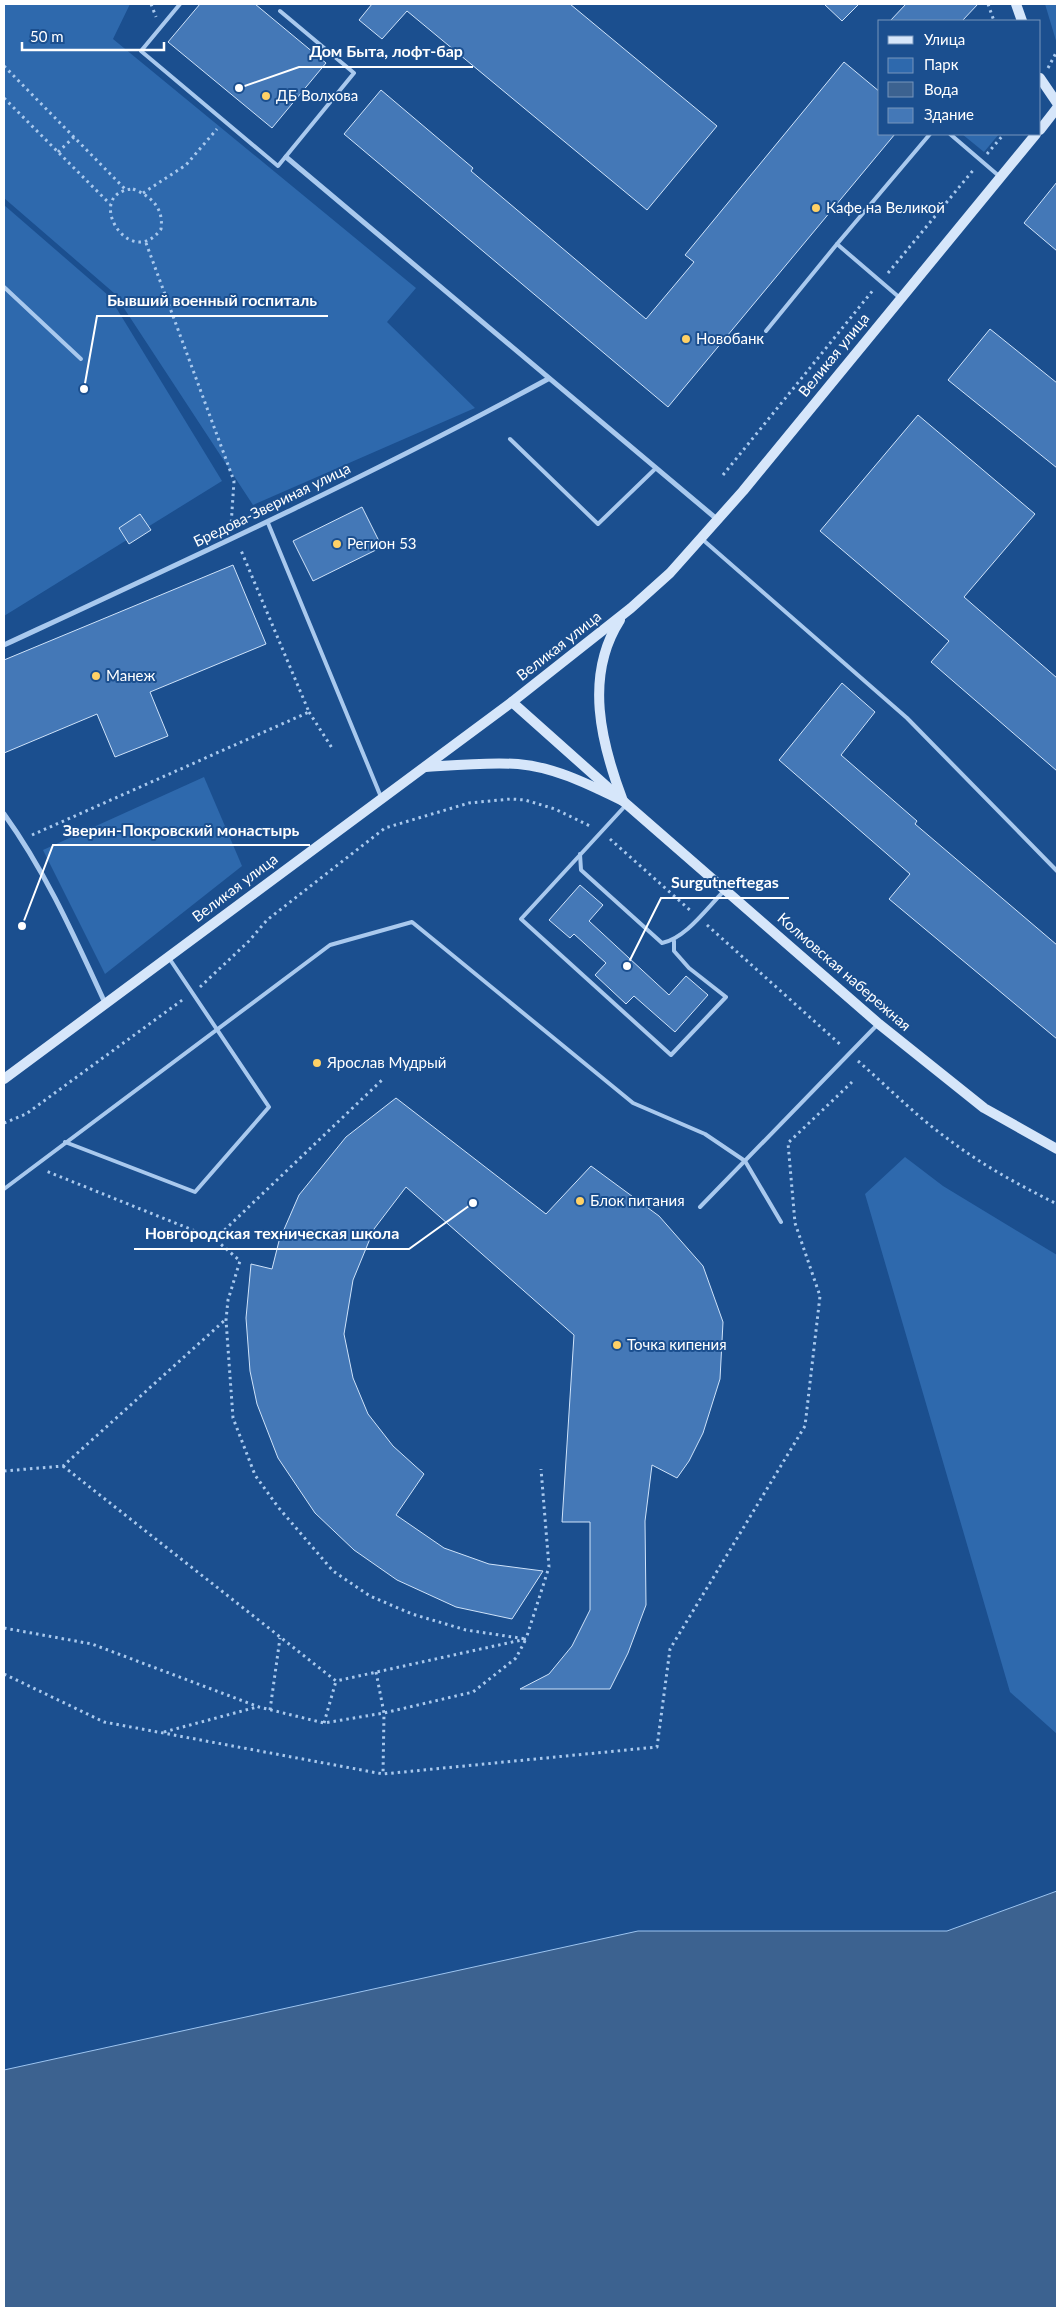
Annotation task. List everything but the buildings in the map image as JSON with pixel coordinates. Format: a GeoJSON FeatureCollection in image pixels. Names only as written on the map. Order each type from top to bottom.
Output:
{"type":"FeatureCollection","features":[{"type":"Feature","properties":{"kind":"main road"},"geometry":{"type":"LineString","coordinates":[[1016,4],[1022,20]]}},
{"type":"Feature","properties":{"kind":"main road"},"geometry":{"type":"LineString","coordinates":[[1041,79],[1057,103]]}},
{"type":"Feature","properties":{"kind":"main road"},"geometry":{"type":"LineString","coordinates":[[1041,129],[1057,108]]}},
{"type":"Feature","properties":{"kind":"main road","name":"Великая улица"},"geometry":{"type":"LineString","coordinates":[[4,1079],[512,702],[631,608],[670,573],[718,520],[1035,135]]}},
{"type":"Feature","properties":{"kind":"main road"},"geometry":{"type":"LineString","coordinates":[[625,803],[608,762],[602,735],[599,675],[612,635],[631,608]]}},
{"type":"Feature","properties":{"kind":"main road"},"geometry":{"type":"LineString","coordinates":[[512,702],[625,803]]}},
{"type":"Feature","properties":{"kind":"main road"},"geometry":{"type":"LineString","coordinates":[[424,767],[501,763],[538,767],[589,784],[625,803]]}},
{"type":"Feature","properties":{"kind":"main road","name":"Колмовская набережная"},"geometry":{"type":"LineString","coordinates":[[625,803],[879,1024],[984,1108],[1057,1149]]}},
{"type":"Feature","properties":{"kind":"street"},"geometry":{"type":"LineString","coordinates":[[286,157],[718,520]]}},
{"type":"Feature","properties":{"kind":"street","name":"Бредова-Звериная улица"},"geometry":{"type":"LineString","coordinates":[[4,646],[236,538],[480,416],[548,379]]}},
{"type":"Feature","properties":{"kind":"street"},"geometry":{"type":"LineString","coordinates":[[4,814],[22,839],[65,915],[106,1004]]}},
{"type":"Feature","properties":{"kind":"lane"},"geometry":{"type":"LineString","coordinates":[[180,4],[141,52],[278,166],[354,73],[280,11]]}},
{"type":"Feature","properties":{"kind":"lane"},"geometry":{"type":"LineString","coordinates":[[766,331],[929,135]]}},
{"type":"Feature","properties":{"kind":"lane"},"geometry":{"type":"LineString","coordinates":[[951,135],[1000,178]]}},
{"type":"Feature","properties":{"kind":"lane"},"geometry":{"type":"LineString","coordinates":[[837,244],[900,298]]}},
{"type":"Feature","properties":{"kind":"lane"},"geometry":{"type":"LineString","coordinates":[[4,287],[81,359]]}},
{"type":"Feature","properties":{"kind":"lane"},"geometry":{"type":"LineString","coordinates":[[510,439],[598,524],[655,469]]}},
{"type":"Feature","properties":{"kind":"lane"},"geometry":{"type":"LineString","coordinates":[[266,523],[382,799]]}},
{"type":"Feature","properties":{"kind":"lane"},"geometry":{"type":"LineString","coordinates":[[702,538],[907,718],[1057,871]]}},
{"type":"Feature","properties":{"kind":"lane"},"geometry":{"type":"LineString","coordinates":[[625,803],[521,919],[670,1055],[726,997],[689,968],[674,951],[674,941]]}},
{"type":"Feature","properties":{"kind":"lane"},"geometry":{"type":"LineString","coordinates":[[580,854],[581,870],[662,943],[674,941],[725,890]]}},
{"type":"Feature","properties":{"kind":"lane"},"geometry":{"type":"LineString","coordinates":[[4,1189],[330,945],[412,922],[633,1103],[705,1134],[745,1161],[781,1222]]}},
{"type":"Feature","properties":{"kind":"lane"},"geometry":{"type":"LineString","coordinates":[[65,1142],[195,1192],[269,1107],[168,957]]}},
{"type":"Feature","properties":{"kind":"lane"},"geometry":{"type":"LineString","coordinates":[[700,1207],[879,1024]]}},
{"type":"Feature","properties":{"kind":"path"},"geometry":{"type":"LineString","coordinates":[[988,4],[994,20]]}},
{"type":"Feature","properties":{"kind":"path"},"geometry":{"type":"LineString","coordinates":[[4,66],[126,190],[143,193],[156,205],[162,221],[161,229],[155,238],[146,243],[138,243],[129,239],[116,227],[111,220],[110,204],[4,98]]}},
{"type":"Feature","properties":{"kind":"path"},"geometry":{"type":"LineString","coordinates":[[143,193],[186,165],[224,121]]}},
{"type":"Feature","properties":{"kind":"path"},"geometry":{"type":"LineString","coordinates":[[723,475],[880,281],[1003,135]]}},
{"type":"Feature","properties":{"kind":"path"},"geometry":{"type":"LineString","coordinates":[[58,152],[74,137]]}},
{"type":"Feature","properties":{"kind":"path"},"geometry":{"type":"LineString","coordinates":[[110,204],[126,190]]}},
{"type":"Feature","properties":{"kind":"path"},"geometry":{"type":"LineString","coordinates":[[146,243],[234,481],[229,522],[309,712],[332,748]]}},
{"type":"Feature","properties":{"kind":"path"},"geometry":{"type":"LineString","coordinates":[[22,839],[309,712]]}},
{"type":"Feature","properties":{"kind":"path"},"geometry":{"type":"LineString","coordinates":[[385,828],[469,804],[511,799],[525,800],[556,809],[600,831],[952,1143],[1014,1183],[1057,1204]]}},
{"type":"Feature","properties":{"kind":"path"},"geometry":{"type":"LineString","coordinates":[[215,1239],[383,1079]]}},
{"type":"Feature","properties":{"kind":"path"},"geometry":{"type":"LineString","coordinates":[[4,1674],[104,1722],[383,1774],[657,1747],[670,1649],[805,1426],[820,1296],[795,1223],[788,1143],[852,1082]]}},
{"type":"Feature","properties":{"kind":"path"},"geometry":{"type":"LineString","coordinates":[[34,1166],[215,1239],[240,1262],[228,1300],[226,1320],[233,1418],[255,1474],[278,1507],[333,1571],[370,1596],[412,1614],[466,1630],[526,1639]]}},
{"type":"Feature","properties":{"kind":"path"},"geometry":{"type":"LineString","coordinates":[[4,1471],[63,1466],[226,1320]]}},
{"type":"Feature","properties":{"kind":"path"},"geometry":{"type":"LineString","coordinates":[[63,1466],[336,1681]]}},
{"type":"Feature","properties":{"kind":"path"},"geometry":{"type":"LineString","coordinates":[[4,1628],[92,1644],[258,1707],[324,1723],[384,1713],[472,1692],[516,1658],[526,1639],[549,1567],[541,1469]]}},
{"type":"Feature","properties":{"kind":"path"},"geometry":{"type":"LineString","coordinates":[[270,1710],[280,1638]]}},
{"type":"Feature","properties":{"kind":"path"},"geometry":{"type":"LineString","coordinates":[[336,1681],[526,1639]]}},
{"type":"Feature","properties":{"kind":"path"},"geometry":{"type":"LineString","coordinates":[[376,1672],[384,1713],[383,1774]]}},
{"type":"Feature","properties":{"kind":"path"},"geometry":{"type":"LineString","coordinates":[[324,1723],[336,1681]]}},
{"type":"Feature","properties":{"kind":"path"},"geometry":{"type":"LineString","coordinates":[[161,1733],[258,1707]]}},
{"type":"Feature","properties":{"kind":"green space"},"geometry":{"type":"Polygon","coordinates":[[[4,4],[130,4],[113,39],[416,288],[387,322],[475,408],[253,505],[114,293],[4,198],[4,4]]]}},
{"type":"Feature","properties":{"kind":"green space"},"geometry":{"type":"Polygon","coordinates":[[[1045,4],[1057,4],[1057,44],[1045,4]]]}},
{"type":"Feature","properties":{"kind":"green space"},"geometry":{"type":"Polygon","coordinates":[[[963,135],[998,135],[984,152],[963,135]]]}},
{"type":"Feature","properties":{"kind":"green space"},"geometry":{"type":"Polygon","coordinates":[[[4,205],[109,296],[222,481],[4,616],[4,205]]]}},
{"type":"Feature","properties":{"kind":"green space"},"geometry":{"type":"Polygon","coordinates":[[[204,777],[242,866],[105,974],[43,850],[204,777]]]}},
{"type":"Feature","properties":{"kind":"green space"},"geometry":{"type":"Polygon","coordinates":[[[905,1157],[943,1186],[1057,1255],[1057,1734],[1010,1692],[865,1194],[905,1157]]]}},
{"type":"Feature","properties":{"kind":"water"},"geometry":{"type":"Polygon","coordinates":[[[1057,1891],[1057,2308],[4,2308],[4,2070],[638,1931],[947,1931],[1057,1891]]]}},
{"type":"Feature","properties":{"kind":"place","name":"Дом Быта, лофт-бар"},"geometry":{"type":"Point","coordinates":[239,88]}},
{"type":"Feature","properties":{"kind":"place","name":"ДБ Волхова"},"geometry":{"type":"Point","coordinates":[266,96]}},
{"type":"Feature","properties":{"kind":"place","name":"Кафе на Великой"},"geometry":{"type":"Point","coordinates":[816,208]}},
{"type":"Feature","properties":{"kind":"place","name":"Новобанк"},"geometry":{"type":"Point","coordinates":[686,339]}},
{"type":"Feature","properties":{"kind":"place","name":"Бывший военный госпиталь"},"geometry":{"type":"Point","coordinates":[84,389]}},
{"type":"Feature","properties":{"kind":"place","name":"Регион 53"},"geometry":{"type":"Point","coordinates":[337,544]}},
{"type":"Feature","properties":{"kind":"place","name":"Манеж"},"geometry":{"type":"Point","coordinates":[96,676]}},
{"type":"Feature","properties":{"kind":"place","name":"Зверин-Покровский монастырь"},"geometry":{"type":"Point","coordinates":[22,926]}},
{"type":"Feature","properties":{"kind":"place","name":"Surgutneftegas"},"geometry":{"type":"Point","coordinates":[627,966]}},
{"type":"Feature","properties":{"kind":"place","name":"Ярослав Мудрый"},"geometry":{"type":"Point","coordinates":[317,1063]}},
{"type":"Feature","properties":{"kind":"place","name":"Блок питания"},"geometry":{"type":"Point","coordinates":[580,1201]}},
{"type":"Feature","properties":{"kind":"place","name":"Новгородская техническая школа"},"geometry":{"type":"Point","coordinates":[473,1203]}},
{"type":"Feature","properties":{"kind":"place","name":"Точка кипения"},"geometry":{"type":"Point","coordinates":[617,1345]}}]}
